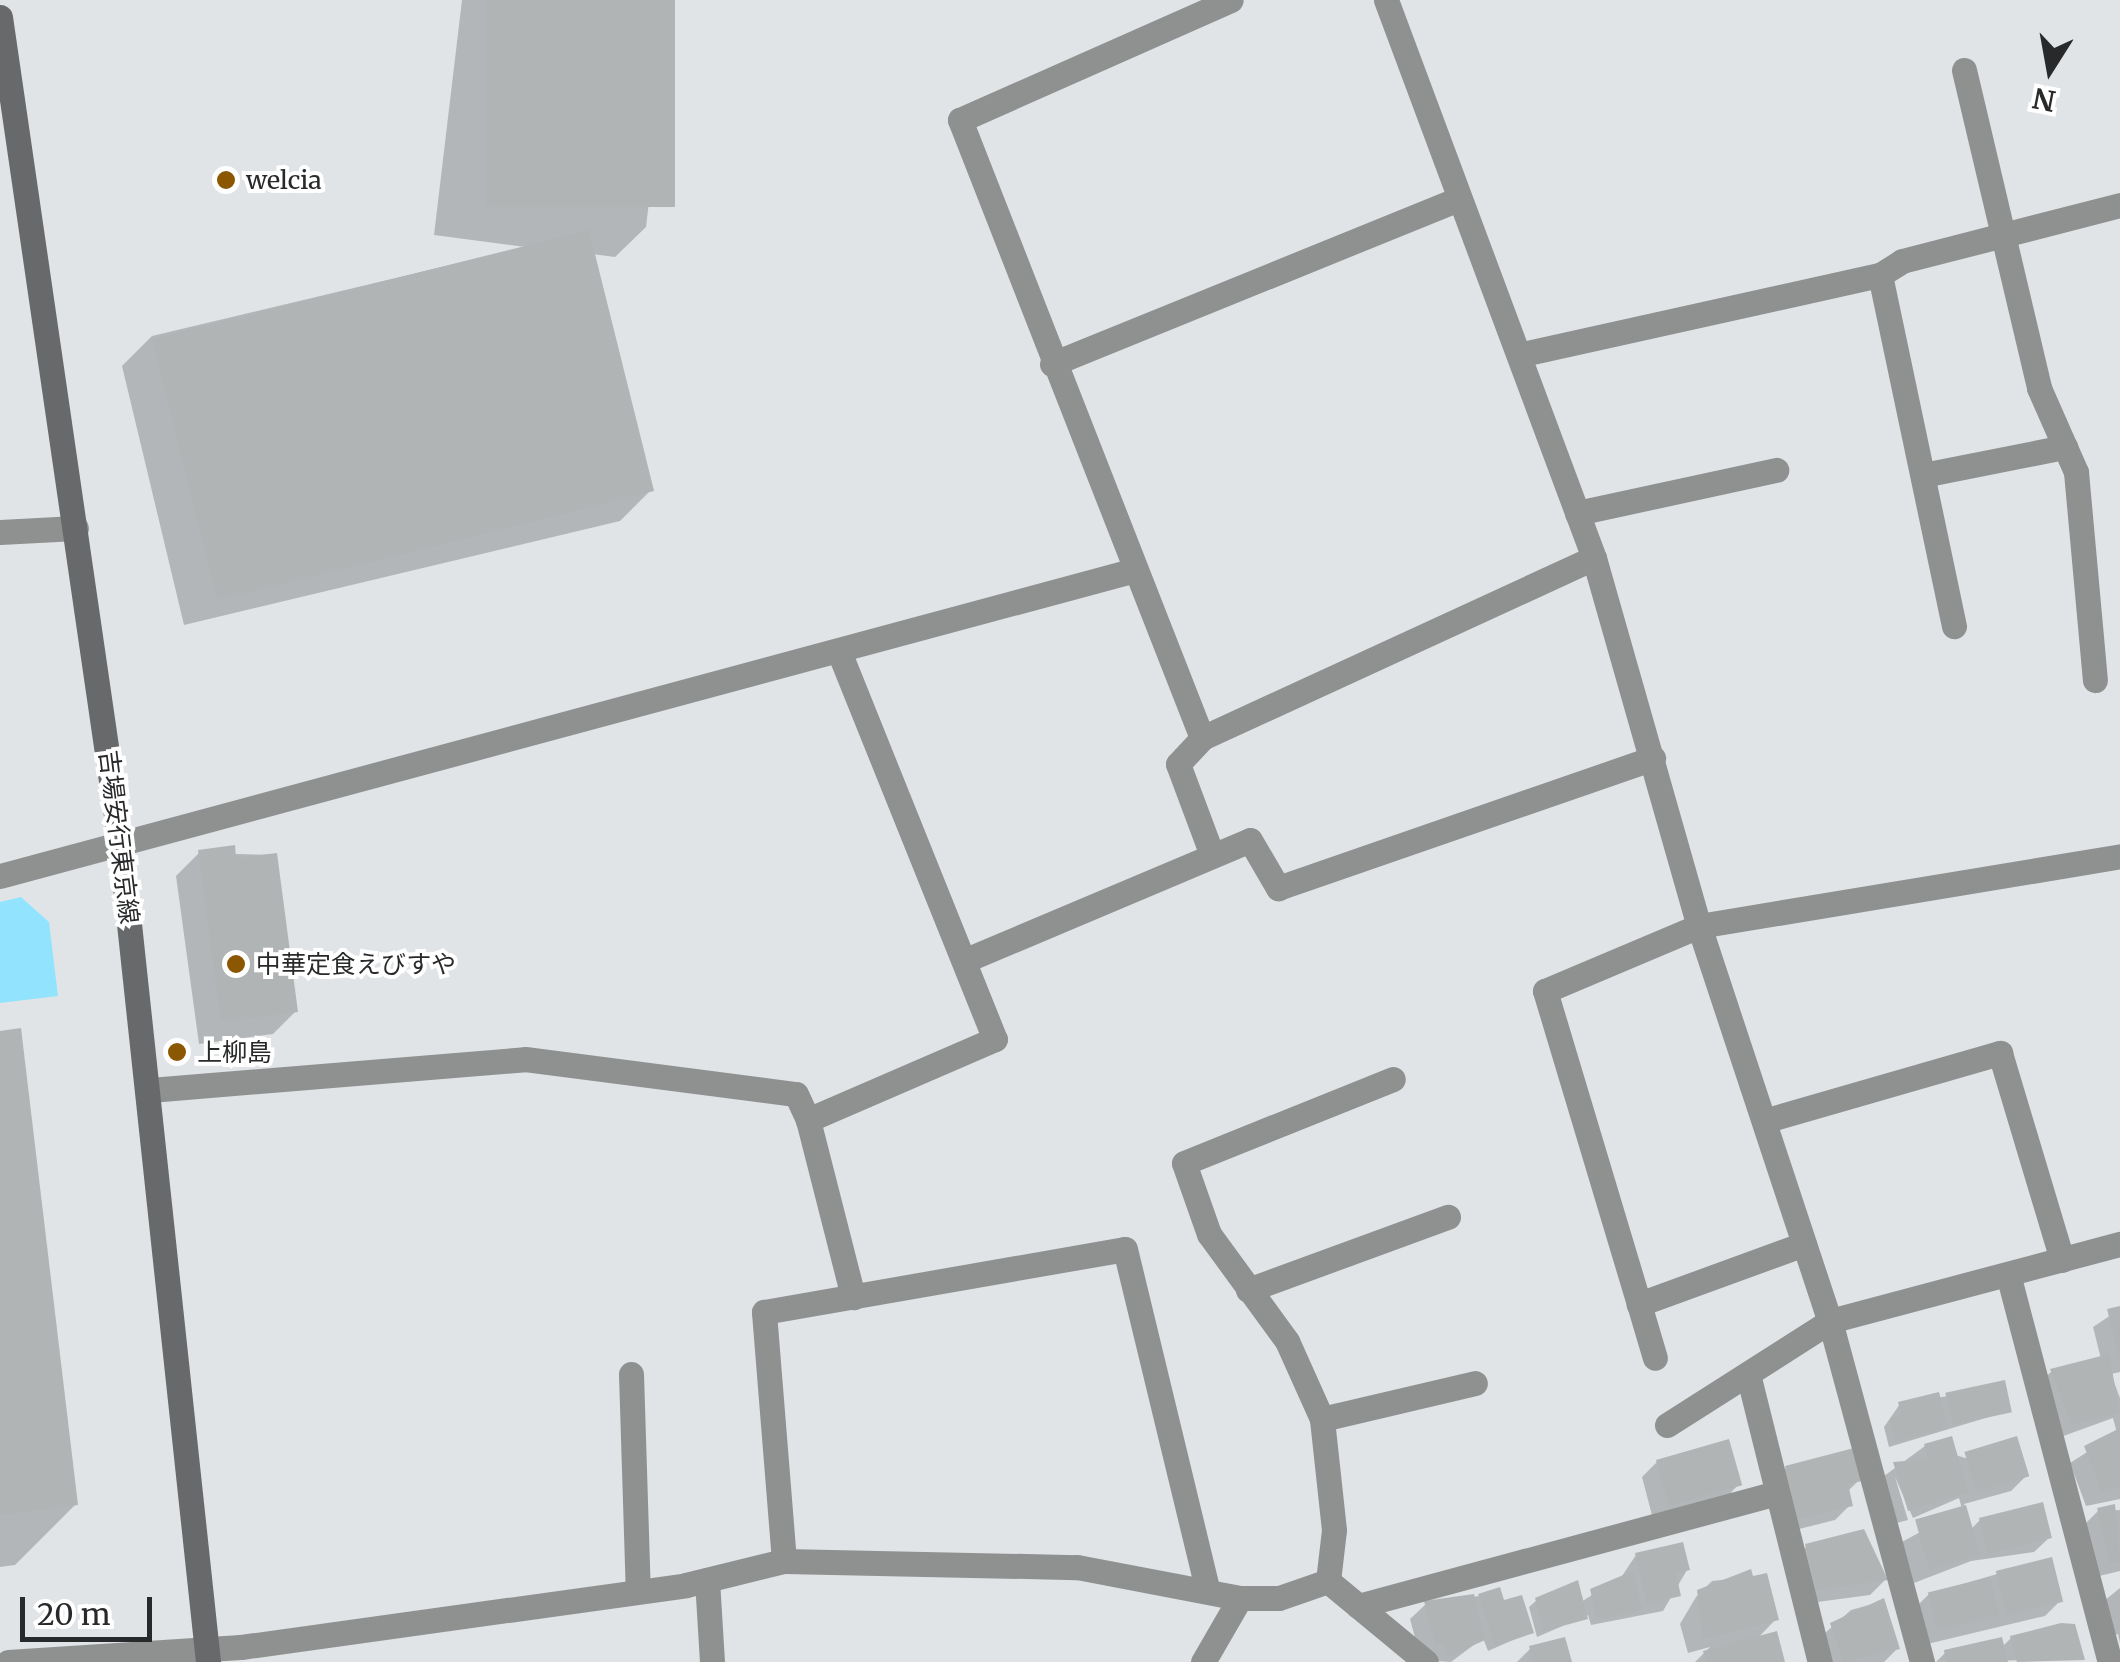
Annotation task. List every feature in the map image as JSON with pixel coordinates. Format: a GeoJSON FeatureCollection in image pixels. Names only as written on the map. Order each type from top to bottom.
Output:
{"type":"FeatureCollection","features":[{"type":"Feature","properties":{"kind":"main road","name":"吉場安行東京線"},"geometry":{"type":"LineString","coordinates":[[0,16],[122,849],[207,1656]]}},
{"type":"Feature","properties":{"kind":"street"},"geometry":{"type":"LineString","coordinates":[[1202,738],[1052,364],[960,120],[1231,0]]}},
{"type":"Feature","properties":{"kind":"street"},"geometry":{"type":"LineString","coordinates":[[1386,0],[1459,199],[1523,354],[1594,558],[1699,926],[1830,1322],[1922,1662]]}},
{"type":"Feature","properties":{"kind":"street"},"geometry":{"type":"LineString","coordinates":[[1964,70],[2039,388],[2076,472],[2095,680]]}},
{"type":"Feature","properties":{"kind":"street"},"geometry":{"type":"LineString","coordinates":[[1052,364],[1459,199]]}},
{"type":"Feature","properties":{"kind":"street"},"geometry":{"type":"LineString","coordinates":[[1523,354],[1880,275],[1902,260],[2004,238],[2120,206]]}},
{"type":"Feature","properties":{"kind":"street"},"geometry":{"type":"LineString","coordinates":[[1880,275],[1954,626]]}},
{"type":"Feature","properties":{"kind":"street"},"geometry":{"type":"LineString","coordinates":[[1923,475],[2065,447]]}},
{"type":"Feature","properties":{"kind":"street"},"geometry":{"type":"LineString","coordinates":[[1576,513],[1776,470]]}},
{"type":"Feature","properties":{"kind":"street"},"geometry":{"type":"LineString","coordinates":[[0,532],[76,528]]}},
{"type":"Feature","properties":{"kind":"street"},"geometry":{"type":"LineString","coordinates":[[1212,855],[1178,764],[1202,738],[1594,558]]}},
{"type":"Feature","properties":{"kind":"street"},"geometry":{"type":"LineString","coordinates":[[0,876],[122,849],[422,756],[840,654],[1135,570]]}},
{"type":"Feature","properties":{"kind":"street"},"geometry":{"type":"LineString","coordinates":[[808,1120],[995,1039],[840,654]]}},
{"type":"Feature","properties":{"kind":"street"},"geometry":{"type":"LineString","coordinates":[[966,960],[1250,840],[1278,888],[1652,758]]}},
{"type":"Feature","properties":{"kind":"street"},"geometry":{"type":"LineString","coordinates":[[1655,1358],[1546,991],[1699,926],[2120,856]]}},
{"type":"Feature","properties":{"kind":"street"},"geometry":{"type":"LineString","coordinates":[[1764,1121],[2000,1053],[2062,1260]]}},
{"type":"Feature","properties":{"kind":"street"},"geometry":{"type":"LineString","coordinates":[[150,1090],[525,1059],[796,1094],[808,1120],[854,1296]]}},
{"type":"Feature","properties":{"kind":"street"},"geometry":{"type":"LineString","coordinates":[[1328,1581],[1334,1530],[1322,1419],[1287,1341],[1209,1234],[1184,1163],[1393,1079]]}},
{"type":"Feature","properties":{"kind":"street"},"geometry":{"type":"LineString","coordinates":[[1248,1290],[1448,1217]]}},
{"type":"Feature","properties":{"kind":"street"},"geometry":{"type":"LineString","coordinates":[[1639,1304],[1804,1244]]}},
{"type":"Feature","properties":{"kind":"street"},"geometry":{"type":"LineString","coordinates":[[1667,1425],[1830,1322],[2120,1244]]}},
{"type":"Feature","properties":{"kind":"street"},"geometry":{"type":"LineString","coordinates":[[784,1562],[764,1312],[1125,1249],[1208,1591]]}},
{"type":"Feature","properties":{"kind":"street"},"geometry":{"type":"LineString","coordinates":[[2008,1274],[2110,1662]]}},
{"type":"Feature","properties":{"kind":"street"},"geometry":{"type":"LineString","coordinates":[[630,1374],[638,1591]]}},
{"type":"Feature","properties":{"kind":"street"},"geometry":{"type":"LineString","coordinates":[[1748,1374],[1820,1662]]}},
{"type":"Feature","properties":{"kind":"street"},"geometry":{"type":"LineString","coordinates":[[1322,1419],[1476,1383]]}},
{"type":"Feature","properties":{"kind":"street"},"geometry":{"type":"LineString","coordinates":[[1358,1606],[1778,1493]]}},
{"type":"Feature","properties":{"kind":"street"},"geometry":{"type":"LineString","coordinates":[[8,1662],[207,1656],[707,1580],[784,1562],[1077,1567],[1240,1598],[1279,1598],[1328,1581]]}},
{"type":"Feature","properties":{"kind":"street"},"geometry":{"type":"LineString","coordinates":[[707,1580],[712,1662]]}},
{"type":"Feature","properties":{"kind":"street"},"geometry":{"type":"LineString","coordinates":[[1328,1581],[1426,1662]]}},
{"type":"Feature","properties":{"kind":"street"},"geometry":{"type":"LineString","coordinates":[[1203,1662],[1240,1598]]}},
{"type":"Feature","properties":{"kind":"shaded area"},"geometry":{"type":"Polygon","coordinates":[[[21,897],[49,922],[58,996],[0,1003],[0,902],[21,897]]]}},
{"type":"Feature","properties":{"kind":"building"},"geometry":{"type":"Polygon","coordinates":[[[487,0],[675,0],[675,207],[487,207],[487,0]]]}},
{"type":"Feature","properties":{"kind":"building"},"geometry":{"type":"Polygon","coordinates":[[[589,230],[654,491],[217,600],[152,339],[589,230]]]}},
{"type":"Feature","properties":{"kind":"building"},"geometry":{"type":"Polygon","coordinates":[[[235,845],[236,858],[277,853],[298,1012],[221,1022],[198,850],[235,845]]]}},
{"type":"Feature","properties":{"kind":"building"},"geometry":{"type":"Polygon","coordinates":[[[21,1028],[78,1505],[0,1515],[0,1031],[21,1028]]]}},
{"type":"Feature","properties":{"kind":"building"},"geometry":{"type":"Polygon","coordinates":[[[2120,1306],[2120,1356],[2119,1356],[2107,1309],[2120,1306]]]}},
{"type":"Feature","properties":{"kind":"building"},"geometry":{"type":"Polygon","coordinates":[[[2109,1354],[2120,1413],[2072,1425],[2050,1369],[2109,1354]]]}},
{"type":"Feature","properties":{"kind":"building"},"geometry":{"type":"Polygon","coordinates":[[[2005,1380],[2012,1412],[1952,1425],[1945,1393],[2005,1380]]]}},
{"type":"Feature","properties":{"kind":"building"},"geometry":{"type":"Polygon","coordinates":[[[1939,1392],[1948,1428],[1896,1442],[1890,1418],[1901,1415],[1898,1402],[1939,1392]]]}},
{"type":"Feature","properties":{"kind":"building"},"geometry":{"type":"Polygon","coordinates":[[[2120,1428],[2120,1488],[2102,1492],[2084,1446],[2120,1428]]]}},
{"type":"Feature","properties":{"kind":"building"},"geometry":{"type":"Polygon","coordinates":[[[1952,1436],[1968,1492],[1908,1511],[1893,1462],[1928,1459],[1924,1444],[1952,1436]]]}},
{"type":"Feature","properties":{"kind":"building"},"geometry":{"type":"Polygon","coordinates":[[[2017,1436],[2029,1476],[1977,1492],[1964,1452],[2017,1436]]]}},
{"type":"Feature","properties":{"kind":"building"},"geometry":{"type":"Polygon","coordinates":[[[1729,1439],[1742,1485],[1669,1506],[1656,1460],[1729,1439]]]}},
{"type":"Feature","properties":{"kind":"building"},"geometry":{"type":"Polygon","coordinates":[[[1854,1448],[1862,1481],[1848,1484],[1853,1506],[1798,1519],[1785,1466],[1854,1448]]]}},
{"type":"Feature","properties":{"kind":"building"},"geometry":{"type":"Polygon","coordinates":[[[2043,1502],[2052,1538],[1988,1554],[1979,1518],[2043,1502]]]}},
{"type":"Feature","properties":{"kind":"building"},"geometry":{"type":"Polygon","coordinates":[[[2115,1504],[2120,1561],[2110,1563],[2097,1508],[2115,1504]]]}},
{"type":"Feature","properties":{"kind":"building"},"geometry":{"type":"Polygon","coordinates":[[[1966,1505],[1980,1555],[1929,1570],[1915,1520],[1966,1505]]]}},
{"type":"Feature","properties":{"kind":"building"},"geometry":{"type":"Polygon","coordinates":[[[1864,1529],[1888,1580],[1817,1590],[1805,1544],[1864,1529]]]}},
{"type":"Feature","properties":{"kind":"building"},"geometry":{"type":"Polygon","coordinates":[[[1683,1542],[1690,1570],[1676,1573],[1681,1596],[1647,1604],[1635,1553],[1683,1542]]]}},
{"type":"Feature","properties":{"kind":"building"},"geometry":{"type":"Polygon","coordinates":[[[2052,1557],[2063,1602],[2007,1616],[1996,1571],[2052,1557]]]}},
{"type":"Feature","properties":{"kind":"building"},"geometry":{"type":"Polygon","coordinates":[[[1751,1569],[1753,1576],[1767,1573],[1779,1620],[1703,1639],[1697,1590],[1751,1569]]]}},
{"type":"Feature","properties":{"kind":"building"},"geometry":{"type":"Polygon","coordinates":[[[1633,1571],[1642,1610],[1597,1620],[1590,1589],[1633,1571]]]}},
{"type":"Feature","properties":{"kind":"building"},"geometry":{"type":"Polygon","coordinates":[[[1990,1577],[2000,1616],[1938,1631],[1928,1592],[1990,1577]]]}},
{"type":"Feature","properties":{"kind":"building"},"geometry":{"type":"Polygon","coordinates":[[[1578,1580],[1588,1619],[1544,1631],[1535,1598],[1578,1580]]]}},
{"type":"Feature","properties":{"kind":"building"},"geometry":{"type":"Polygon","coordinates":[[[1500,1587],[1504,1600],[1522,1595],[1534,1633],[1495,1646],[1478,1594],[1500,1587]]]}},
{"type":"Feature","properties":{"kind":"building"},"geometry":{"type":"Polygon","coordinates":[[[1474,1594],[1485,1640],[1448,1657],[1445,1644],[1436,1646],[1424,1601],[1474,1594]]]}},
{"type":"Feature","properties":{"kind":"building"},"geometry":{"type":"Polygon","coordinates":[[[1884,1598],[1900,1649],[1843,1662],[1830,1623],[1884,1598]]]}},
{"type":"Feature","properties":{"kind":"building"},"geometry":{"type":"Polygon","coordinates":[[[2061,1623],[2075,1624],[2085,1660],[2017,1662],[2010,1636],[2061,1623]]]}},
{"type":"Feature","properties":{"kind":"building"},"geometry":{"type":"Polygon","coordinates":[[[1777,1631],[1785,1662],[1706,1662],[1703,1651],[1777,1631]]]}},
{"type":"Feature","properties":{"kind":"building"},"geometry":{"type":"Polygon","coordinates":[[[1565,1637],[1572,1662],[1533,1662],[1529,1646],[1565,1637]]]}},
{"type":"Feature","properties":{"kind":"building"},"geometry":{"type":"Polygon","coordinates":[[[2002,1637],[2008,1662],[1946,1662],[1944,1650],[2002,1637]]]}},
{"type":"Feature","properties":{"kind":"place","name":"welcia"},"geometry":{"type":"Point","coordinates":[226,180]}},
{"type":"Feature","properties":{"kind":"place","name":"中華定食えびすや"},"geometry":{"type":"Point","coordinates":[236,964]}},
{"type":"Feature","properties":{"kind":"place","name":"上柳島"},"geometry":{"type":"Point","coordinates":[177,1052]}}]}
